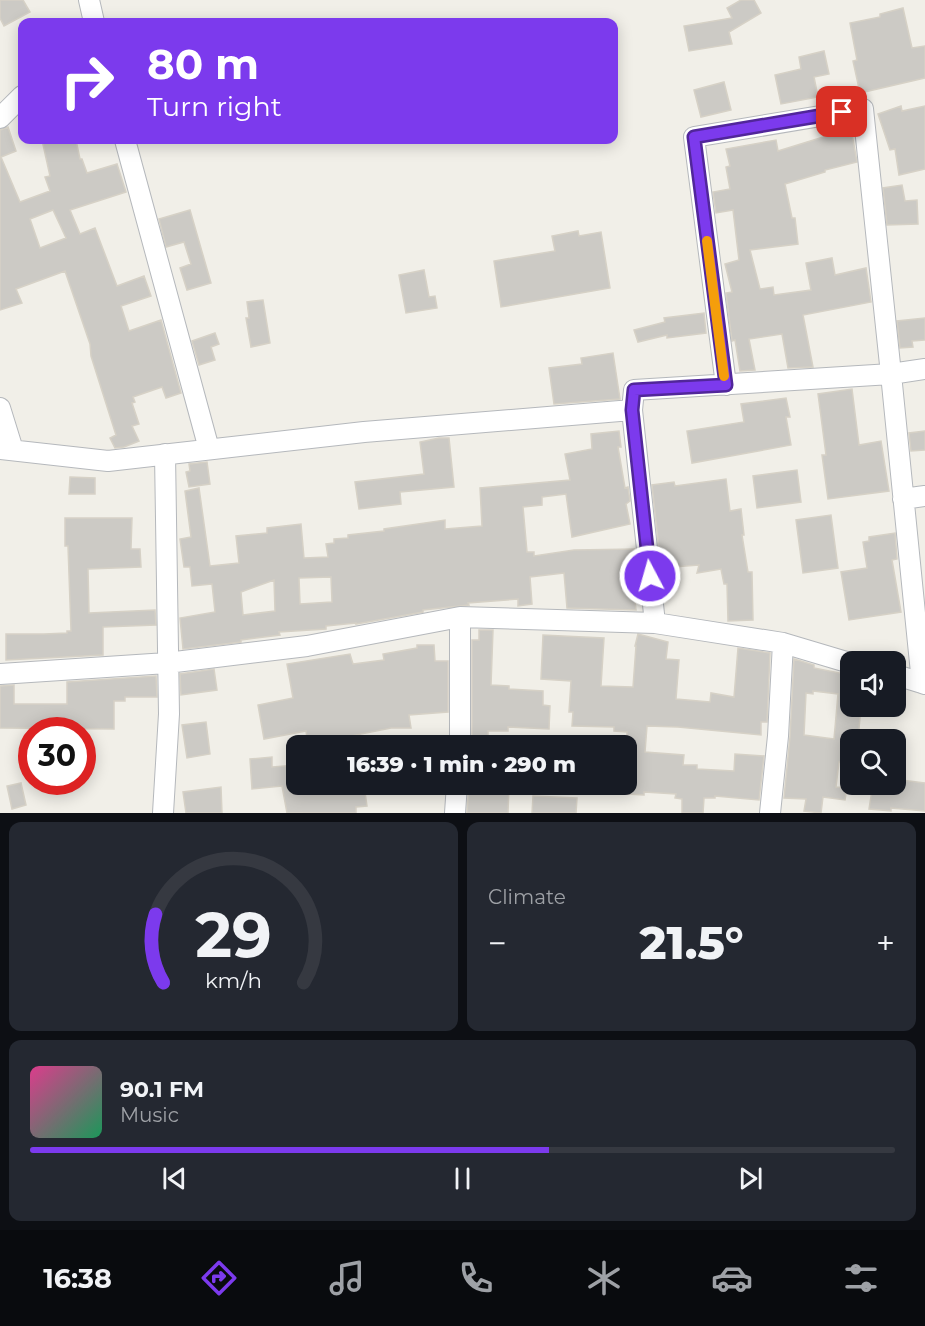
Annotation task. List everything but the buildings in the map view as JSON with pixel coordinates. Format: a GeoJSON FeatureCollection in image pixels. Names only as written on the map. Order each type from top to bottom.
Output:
{"type":"FeatureCollection","features":[{"type":"Feature","properties":{"kind":"street"},"geometry":{"type":"LineString","coordinates":[[89,0],[93,18]]}},
{"type":"Feature","properties":{"kind":"street"},"geometry":{"type":"LineString","coordinates":[[0,118],[18,100]]}},
{"type":"Feature","properties":{"kind":"street"},"geometry":{"type":"LineString","coordinates":[[726,385],[694,137],[862,109],[923,683],[906,678]]}},
{"type":"Feature","properties":{"kind":"street"},"geometry":{"type":"LineString","coordinates":[[126,144],[209,449]]}},
{"type":"Feature","properties":{"kind":"street"},"geometry":{"type":"LineString","coordinates":[[655,623],[632,410],[634,390],[891,374],[925,369]]}},
{"type":"Feature","properties":{"kind":"street"},"geometry":{"type":"LineString","coordinates":[[0,408],[7,450],[108,461],[364,432],[632,410]]}},
{"type":"Feature","properties":{"kind":"street"},"geometry":{"type":"LineString","coordinates":[[163,813],[169,714],[165,454]]}},
{"type":"Feature","properties":{"kind":"street"},"geometry":{"type":"LineString","coordinates":[[903,499],[925,496]]}},
{"type":"Feature","properties":{"kind":"street"},"geometry":{"type":"LineString","coordinates":[[460,617],[460,735]]}},
{"type":"Feature","properties":{"kind":"street"},"geometry":{"type":"LineString","coordinates":[[0,674],[167,663],[307,646],[460,617],[655,623],[783,644],[840,660]]}},
{"type":"Feature","properties":{"kind":"street"},"geometry":{"type":"LineString","coordinates":[[770,813],[778,736],[783,644]]}},
{"type":"Feature","properties":{"kind":"street"},"geometry":{"type":"LineString","coordinates":[[455,813],[456,795]]}},
{"type":"Feature","properties":{"kind":"slow traffic"},"geometry":{"type":"LineString","coordinates":[[707,241],[724,376]]}},
{"type":"Feature","properties":{"kind":"route"},"geometry":{"type":"LineString","coordinates":[[650,576],[632,410],[634,390],[726,385],[694,137],[842,112]]}}]}
